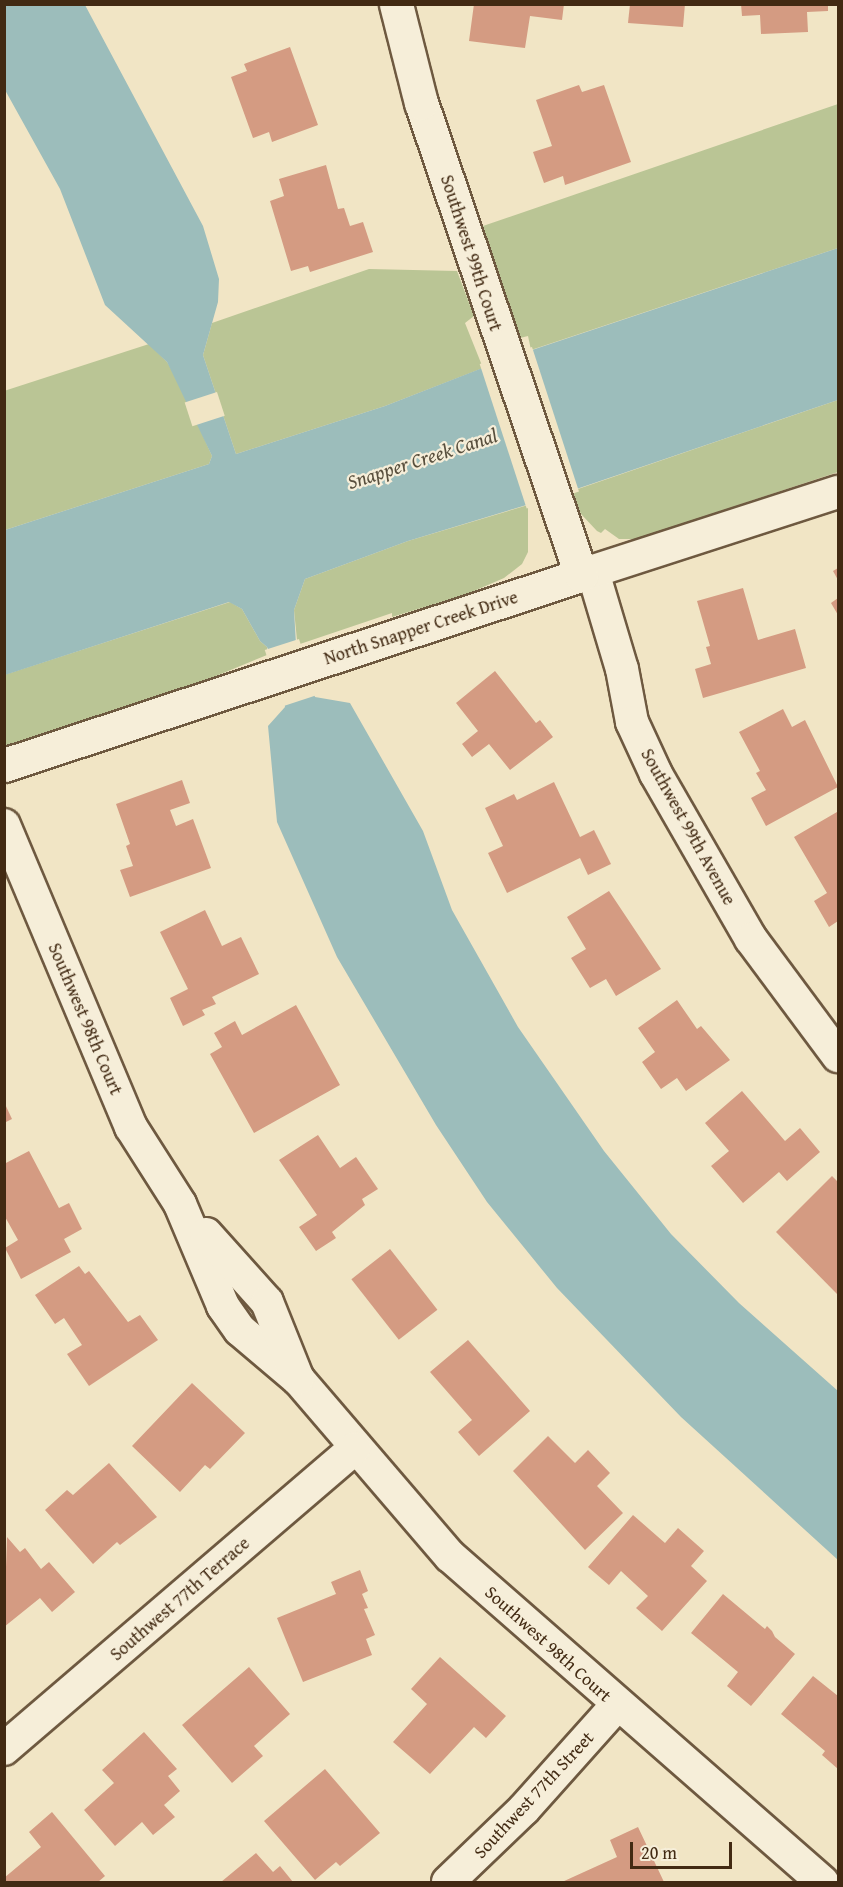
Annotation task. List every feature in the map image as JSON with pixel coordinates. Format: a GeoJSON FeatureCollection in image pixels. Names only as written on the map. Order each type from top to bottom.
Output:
{"type":"FeatureCollection","features":[{"type":"Feature","properties":{"kind":"street","name":"Southwest 99th Court"},"geometry":{"type":"LineString","coordinates":[[396,4],[418,92],[553,500]]}},
{"type":"Feature","properties":{"kind":"street","name":"North Snapper Creek Drive"},"geometry":{"type":"LineString","coordinates":[[4,765],[838,492]]}},
{"type":"Feature","properties":{"kind":"street","name":"Southwest 99th Avenue"},"geometry":{"type":"LineString","coordinates":[[553,500],[587,574],[622,669],[632,722],[685,829],[751,939],[838,1056]]}},
{"type":"Feature","properties":{"kind":"street","name":"Southwest 98th Court"},"geometry":{"type":"LineString","coordinates":[[4,825],[131,1127],[180,1204],[230,1317],[299,1380],[450,1556],[617,1705],[823,1882]]}},
{"type":"Feature","properties":{"kind":"street","name":"Southwest 77th Terrace"},"geometry":{"type":"LineString","coordinates":[[4,1749],[355,1448]]}},
{"type":"Feature","properties":{"kind":"street","name":"Southwest 77th Street"},"geometry":{"type":"LineString","coordinates":[[448,1882],[524,1809],[617,1705]]}},
{"type":"Feature","properties":{"kind":"green space"},"geometry":{"type":"Polygon","coordinates":[[[838,104],[838,248],[531,350],[528,336],[520,338],[483,226],[838,104]]]}},
{"type":"Feature","properties":{"kind":"green space"},"geometry":{"type":"Polygon","coordinates":[[[369,269],[457,271],[474,316],[465,323],[483,368],[385,406],[236,454],[203,355],[212,323],[369,269]]]}},
{"type":"Feature","properties":{"kind":"green space"},"geometry":{"type":"Polygon","coordinates":[[[149,344],[167,362],[179,382],[212,456],[209,464],[5,530],[4,391],[149,344]]]}},
{"type":"Feature","properties":{"kind":"green space"},"geometry":{"type":"Polygon","coordinates":[[[838,400],[838,472],[636,539],[619,539],[605,529],[601,533],[597,531],[581,514],[573,495],[578,489],[838,400]]]}},
{"type":"Feature","properties":{"kind":"green space"},"geometry":{"type":"Polygon","coordinates":[[[528,505],[528,552],[522,564],[504,578],[467,594],[392,617],[392,613],[300,644],[297,640],[294,610],[305,579],[408,541],[528,505]]]}},
{"type":"Feature","properties":{"kind":"green space"},"geometry":{"type":"Polygon","coordinates":[[[230,602],[242,609],[260,641],[267,647],[267,655],[204,681],[5,746],[4,675],[230,602]]]}},
{"type":"Feature","properties":{"kind":"water","name":"Snapper Creek Canal"},"geometry":{"type":"Polygon","coordinates":[[[5,5],[85,5],[203,226],[219,279],[218,302],[203,355],[236,454],[385,406],[508,358],[838,248],[838,400],[556,496],[408,541],[305,579],[294,610],[296,644],[315,697],[350,703],[423,831],[452,910],[518,1027],[604,1151],[671,1234],[739,1303],[838,1391],[838,1560],[681,1417],[557,1288],[487,1202],[436,1125],[337,957],[277,822],[268,726],[285,707],[281,679],[267,647],[260,641],[242,609],[229,602],[5,675],[5,530],[209,464],[212,456],[167,362],[105,305],[60,189],[5,90],[5,5]]]}},
{"type":"Feature","properties":{"kind":"pier"},"geometry":{"type":"Polygon","coordinates":[[[532,347],[579,492],[527,509],[480,364],[532,347]]]}},
{"type":"Feature","properties":{"kind":"pier"},"geometry":{"type":"Polygon","coordinates":[[[217,392],[225,416],[192,426],[185,403],[217,392]]]}},
{"type":"Feature","properties":{"kind":"pier"},"geometry":{"type":"Polygon","coordinates":[[[299,639],[317,695],[283,706],[265,650],[299,639]]]}},
{"type":"Feature","properties":{"kind":"building"},"geometry":{"type":"Polygon","coordinates":[[[474,4],[564,4],[562,20],[530,16],[525,48],[469,41],[474,4]]]}},
{"type":"Feature","properties":{"kind":"building"},"geometry":{"type":"Polygon","coordinates":[[[630,4],[685,4],[683,27],[628,23],[630,4]]]}},
{"type":"Feature","properties":{"kind":"building"},"geometry":{"type":"Polygon","coordinates":[[[741,4],[828,4],[828,11],[807,12],[808,32],[761,34],[760,15],[742,16],[741,4]]]}},
{"type":"Feature","properties":{"kind":"building"},"geometry":{"type":"Polygon","coordinates":[[[290,47],[318,125],[272,142],[269,132],[253,138],[231,77],[247,71],[244,64],[290,47]]]}},
{"type":"Feature","properties":{"kind":"building"},"geometry":{"type":"Polygon","coordinates":[[[579,85],[582,92],[604,85],[631,162],[565,185],[563,176],[544,183],[533,152],[552,146],[536,100],[579,85]]]}},
{"type":"Feature","properties":{"kind":"building"},"geometry":{"type":"Polygon","coordinates":[[[326,165],[338,209],[344,208],[350,226],[363,222],[373,252],[310,272],[308,266],[291,271],[270,201],[284,196],[279,179],[326,165]]]}},
{"type":"Feature","properties":{"kind":"building"},"geometry":{"type":"Polygon","coordinates":[[[838,568],[838,580],[833,571],[838,568]]]}},
{"type":"Feature","properties":{"kind":"building"},"geometry":{"type":"Polygon","coordinates":[[[743,588],[758,640],[795,629],[806,668],[703,698],[695,669],[711,664],[706,647],[710,646],[697,601],[743,588]]]}},
{"type":"Feature","properties":{"kind":"building"},"geometry":{"type":"Polygon","coordinates":[[[838,598],[838,615],[831,603],[838,598]]]}},
{"type":"Feature","properties":{"kind":"building"},"geometry":{"type":"Polygon","coordinates":[[[495,671],[536,723],[540,720],[553,737],[510,770],[489,744],[472,757],[462,744],[478,731],[456,703],[495,671]]]}},
{"type":"Feature","properties":{"kind":"building"},"geometry":{"type":"Polygon","coordinates":[[[783,709],[792,727],[805,720],[838,787],[766,826],[751,798],[766,790],[756,773],[760,771],[739,732],[783,709]]]}},
{"type":"Feature","properties":{"kind":"building"},"geometry":{"type":"Polygon","coordinates":[[[182,780],[190,803],[170,810],[176,826],[193,819],[211,868],[130,897],[120,870],[133,866],[126,846],[130,844],[116,804],[182,780]]]}},
{"type":"Feature","properties":{"kind":"building"},"geometry":{"type":"Polygon","coordinates":[[[554,782],[580,837],[594,830],[611,864],[588,875],[580,858],[507,893],[488,853],[503,846],[485,808],[514,794],[517,800],[554,782]]]}},
{"type":"Feature","properties":{"kind":"building"},"geometry":{"type":"Polygon","coordinates":[[[837,812],[838,921],[829,927],[814,901],[827,893],[794,837],[837,812]]]}},
{"type":"Feature","properties":{"kind":"building"},"geometry":{"type":"Polygon","coordinates":[[[609,891],[661,969],[616,996],[606,979],[590,988],[571,958],[586,949],[567,917],[609,891]]]}},
{"type":"Feature","properties":{"kind":"building"},"geometry":{"type":"Polygon","coordinates":[[[205,910],[222,946],[241,937],[259,974],[212,997],[216,1004],[202,1010],[205,1015],[183,1026],[170,998],[188,989],[160,932],[205,910]]]}},
{"type":"Feature","properties":{"kind":"building"},"geometry":{"type":"Polygon","coordinates":[[[677,1000],[697,1029],[701,1026],[730,1060],[686,1091],[677,1078],[661,1089],[642,1062],[655,1052],[638,1028],[677,1000]]]}},
{"type":"Feature","properties":{"kind":"building"},"geometry":{"type":"Polygon","coordinates":[[[296,1005],[340,1085],[254,1133],[210,1054],[222,1047],[214,1033],[235,1021],[242,1035],[296,1005]]]}},
{"type":"Feature","properties":{"kind":"building"},"geometry":{"type":"Polygon","coordinates":[[[742,1091],[785,1141],[800,1128],[820,1152],[787,1181],[779,1172],[743,1203],[711,1166],[729,1151],[705,1123],[742,1091]]]}},
{"type":"Feature","properties":{"kind":"building"},"geometry":{"type":"Polygon","coordinates":[[[4,1102],[12,1119],[4,1123],[4,1102]]]}},
{"type":"Feature","properties":{"kind":"building"},"geometry":{"type":"Polygon","coordinates":[[[318,1135],[340,1168],[356,1157],[378,1189],[362,1199],[365,1205],[332,1232],[336,1238],[316,1251],[299,1227],[317,1215],[279,1160],[318,1135]]]}},
{"type":"Feature","properties":{"kind":"building"},"geometry":{"type":"Polygon","coordinates":[[[29,1151],[59,1208],[69,1203],[82,1229],[64,1239],[71,1252],[21,1279],[5,1248],[18,1240],[4,1215],[4,1164],[29,1151]]]}},
{"type":"Feature","properties":{"kind":"building"},"geometry":{"type":"Polygon","coordinates":[[[832,1176],[838,1182],[838,1295],[776,1232],[832,1176]]]}},
{"type":"Feature","properties":{"kind":"building"},"geometry":{"type":"Polygon","coordinates":[[[390,1249],[437,1310],[399,1340],[351,1279],[390,1249]]]}},
{"type":"Feature","properties":{"kind":"building"},"geometry":{"type":"Polygon","coordinates":[[[79,1266],[85,1274],[89,1271],[128,1322],[140,1315],[158,1340],[89,1386],[67,1354],[82,1345],[64,1318],[55,1324],[35,1295],[79,1266]]]}},
{"type":"Feature","properties":{"kind":"building"},"geometry":{"type":"Polygon","coordinates":[[[468,1340],[530,1411],[479,1456],[458,1432],[472,1420],[430,1372],[468,1340]]]}},
{"type":"Feature","properties":{"kind":"building"},"geometry":{"type":"Polygon","coordinates":[[[192,1383],[245,1433],[210,1469],[205,1465],[180,1492],[132,1446],[192,1383]]]}},
{"type":"Feature","properties":{"kind":"building"},"geometry":{"type":"Polygon","coordinates":[[[548,1436],[575,1463],[588,1450],[610,1473],[597,1486],[623,1513],[585,1550],[513,1471],[548,1436]]]}},
{"type":"Feature","properties":{"kind":"building"},"geometry":{"type":"Polygon","coordinates":[[[109,1463],[157,1517],[120,1545],[117,1542],[93,1564],[45,1510],[67,1490],[73,1495],[109,1463]]]}},
{"type":"Feature","properties":{"kind":"building"},"geometry":{"type":"Polygon","coordinates":[[[633,1515],[665,1543],[678,1528],[704,1551],[691,1566],[707,1581],[662,1631],[636,1608],[648,1596],[621,1571],[609,1585],[588,1567],[633,1515]]]}},
{"type":"Feature","properties":{"kind":"building"},"geometry":{"type":"Polygon","coordinates":[[[7,1537],[20,1552],[25,1548],[41,1569],[49,1562],[75,1592],[52,1612],[40,1598],[4,1627],[7,1537]]]}},
{"type":"Feature","properties":{"kind":"building"},"geometry":{"type":"Polygon","coordinates":[[[360,1570],[368,1591],[362,1594],[368,1608],[364,1609],[375,1635],[366,1639],[372,1655],[303,1682],[277,1618],[336,1594],[331,1582],[360,1570]]]}},
{"type":"Feature","properties":{"kind":"building"},"geometry":{"type":"Polygon","coordinates":[[[723,1594],[765,1629],[767,1626],[775,1637],[795,1654],[751,1706],[727,1686],[738,1672],[691,1633],[723,1594]]]}},
{"type":"Feature","properties":{"kind":"building"},"geometry":{"type":"Polygon","coordinates":[[[440,1657],[506,1716],[486,1738],[474,1727],[430,1774],[393,1742],[427,1704],[411,1689],[440,1657]]]}},
{"type":"Feature","properties":{"kind":"building"},"geometry":{"type":"Polygon","coordinates":[[[249,1667],[290,1714],[254,1746],[263,1756],[232,1783],[182,1725],[249,1667]]]}},
{"type":"Feature","properties":{"kind":"building"},"geometry":{"type":"Polygon","coordinates":[[[813,1676],[838,1696],[838,1769],[822,1755],[825,1751],[781,1714],[813,1676]]]}},
{"type":"Feature","properties":{"kind":"building"},"geometry":{"type":"Polygon","coordinates":[[[144,1732],[177,1769],[168,1776],[180,1791],[164,1805],[175,1817],[153,1835],[142,1822],[115,1846],[84,1810],[114,1783],[102,1770],[144,1732]]]}},
{"type":"Feature","properties":{"kind":"building"},"geometry":{"type":"Polygon","coordinates":[[[325,1769],[380,1833],[340,1866],[336,1862],[315,1880],[264,1821],[325,1769]]]}},
{"type":"Feature","properties":{"kind":"building"},"geometry":{"type":"Polygon","coordinates":[[[52,1812],[105,1876],[98,1882],[4,1882],[4,1878],[41,1847],[29,1832],[52,1812]]]}},
{"type":"Feature","properties":{"kind":"building"},"geometry":{"type":"Polygon","coordinates":[[[638,1827],[664,1882],[562,1882],[617,1857],[610,1840],[638,1827]]]}},
{"type":"Feature","properties":{"kind":"building"},"geometry":{"type":"Polygon","coordinates":[[[256,1853],[273,1872],[280,1866],[293,1882],[221,1882],[256,1853]]]}}]}
